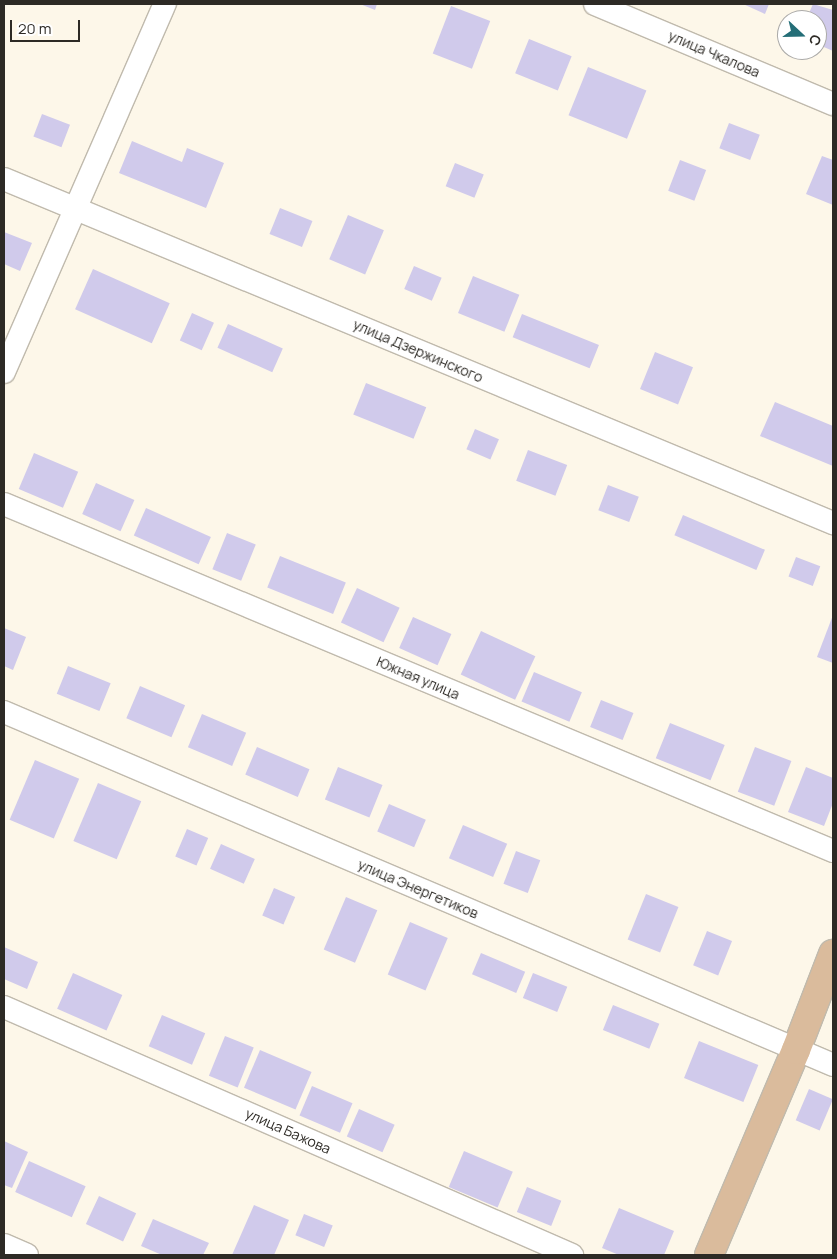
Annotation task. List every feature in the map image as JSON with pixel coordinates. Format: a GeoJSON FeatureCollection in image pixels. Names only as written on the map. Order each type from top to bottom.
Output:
{"type":"FeatureCollection","features":[{"type":"Feature","properties":{"kind":"main road"},"geometry":{"type":"LineString","coordinates":[[709,1255],[796,1050],[833,954]]}},
{"type":"Feature","properties":{"kind":"street"},"geometry":{"type":"LineString","coordinates":[[4,372],[165,4]]}},
{"type":"Feature","properties":{"kind":"street","name":"улица Чкалова"},"geometry":{"type":"LineString","coordinates":[[595,4],[833,104]]}},
{"type":"Feature","properties":{"kind":"street","name":"улица Дзержинского"},"geometry":{"type":"LineString","coordinates":[[4,179],[833,524]]}},
{"type":"Feature","properties":{"kind":"street","name":"Южная улица"},"geometry":{"type":"LineString","coordinates":[[4,504],[833,851]]}},
{"type":"Feature","properties":{"kind":"street","name":"улица Энергетиков"},"geometry":{"type":"LineString","coordinates":[[4,712],[833,1065]]}},
{"type":"Feature","properties":{"kind":"street","name":"улица Бажова"},"geometry":{"type":"LineString","coordinates":[[4,1007],[572,1255]]}},
{"type":"Feature","properties":{"kind":"street"},"geometry":{"type":"LineString","coordinates":[[4,1245],[27,1255]]}},
{"type":"Feature","properties":{"kind":"building"},"geometry":{"type":"Polygon","coordinates":[[[360,4],[377,4],[375,10],[360,4]]]}},
{"type":"Feature","properties":{"kind":"building"},"geometry":{"type":"Polygon","coordinates":[[[743,4],[769,4],[765,14],[743,4]]]}},
{"type":"Feature","properties":{"kind":"building"},"geometry":{"type":"Polygon","coordinates":[[[813,4],[833,10],[833,51],[827,48],[827,10],[810,10],[813,4]]]}},
{"type":"Feature","properties":{"kind":"building"},"geometry":{"type":"Polygon","coordinates":[[[451,6],[490,21],[472,69],[433,54],[451,6]]]}},
{"type":"Feature","properties":{"kind":"building"},"geometry":{"type":"Polygon","coordinates":[[[529,39],[572,56],[558,91],[515,73],[529,39]]]}},
{"type":"Feature","properties":{"kind":"building"},"geometry":{"type":"Polygon","coordinates":[[[588,67],[646,91],[627,139],[569,115],[588,67]]]}},
{"type":"Feature","properties":{"kind":"building"},"geometry":{"type":"Polygon","coordinates":[[[42,114],[70,125],[61,147],[33,136],[42,114]]]}},
{"type":"Feature","properties":{"kind":"building"},"geometry":{"type":"Polygon","coordinates":[[[729,123],[760,135],[750,160],[719,148],[729,123]]]}},
{"type":"Feature","properties":{"kind":"building"},"geometry":{"type":"Polygon","coordinates":[[[132,141],[182,162],[187,148],[224,163],[206,208],[119,173],[132,141]]]}},
{"type":"Feature","properties":{"kind":"building"},"geometry":{"type":"Polygon","coordinates":[[[822,156],[833,160],[833,205],[806,194],[822,156]]]}},
{"type":"Feature","properties":{"kind":"building"},"geometry":{"type":"Polygon","coordinates":[[[680,160],[706,170],[694,201],[668,191],[680,160]]]}},
{"type":"Feature","properties":{"kind":"building"},"geometry":{"type":"Polygon","coordinates":[[[455,163],[484,175],[474,198],[446,186],[455,163]]]}},
{"type":"Feature","properties":{"kind":"building"},"geometry":{"type":"Polygon","coordinates":[[[280,208],[312,221],[302,247],[270,234],[280,208]]]}},
{"type":"Feature","properties":{"kind":"building"},"geometry":{"type":"Polygon","coordinates":[[[348,215],[384,230],[365,274],[329,259],[348,215]]]}},
{"type":"Feature","properties":{"kind":"building"},"geometry":{"type":"Polygon","coordinates":[[[4,232],[32,243],[20,271],[4,264],[4,232]]]}},
{"type":"Feature","properties":{"kind":"building"},"geometry":{"type":"Polygon","coordinates":[[[414,266],[442,278],[432,301],[404,289],[414,266]]]}},
{"type":"Feature","properties":{"kind":"building"},"geometry":{"type":"Polygon","coordinates":[[[93,269],[170,303],[152,343],[75,309],[93,269]]]}},
{"type":"Feature","properties":{"kind":"building"},"geometry":{"type":"Polygon","coordinates":[[[473,276],[519,295],[504,332],[458,313],[473,276]]]}},
{"type":"Feature","properties":{"kind":"building"},"geometry":{"type":"Polygon","coordinates":[[[192,313],[214,323],[202,350],[180,340],[192,313]]]}},
{"type":"Feature","properties":{"kind":"building"},"geometry":{"type":"Polygon","coordinates":[[[522,314],[599,345],[590,368],[513,337],[522,314]]]}},
{"type":"Feature","properties":{"kind":"building"},"geometry":{"type":"Polygon","coordinates":[[[228,324],[283,348],[272,372],[217,348],[228,324]]]}},
{"type":"Feature","properties":{"kind":"building"},"geometry":{"type":"Polygon","coordinates":[[[655,352],[693,367],[678,404],[640,389],[655,352]]]}},
{"type":"Feature","properties":{"kind":"building"},"geometry":{"type":"Polygon","coordinates":[[[366,383],[426,407],[414,439],[353,415],[366,383]]]}},
{"type":"Feature","properties":{"kind":"building"},"geometry":{"type":"Polygon","coordinates":[[[775,402],[833,426],[833,466],[760,436],[775,402]]]}},
{"type":"Feature","properties":{"kind":"building"},"geometry":{"type":"Polygon","coordinates":[[[475,429],[499,439],[490,459],[466,449],[475,429]]]}},
{"type":"Feature","properties":{"kind":"building"},"geometry":{"type":"Polygon","coordinates":[[[528,450],[567,465],[555,496],[516,481],[528,450]]]}},
{"type":"Feature","properties":{"kind":"building"},"geometry":{"type":"Polygon","coordinates":[[[34,453],[78,472],[63,508],[19,489],[34,453]]]}},
{"type":"Feature","properties":{"kind":"building"},"geometry":{"type":"Polygon","coordinates":[[[96,483],[134,500],[121,531],[82,514],[96,483]]]}},
{"type":"Feature","properties":{"kind":"building"},"geometry":{"type":"Polygon","coordinates":[[[608,485],[639,497],[629,522],[598,510],[608,485]]]}},
{"type":"Feature","properties":{"kind":"building"},"geometry":{"type":"Polygon","coordinates":[[[146,508],[211,537],[199,564],[134,535],[146,508]]]}},
{"type":"Feature","properties":{"kind":"building"},"geometry":{"type":"Polygon","coordinates":[[[683,515],[765,550],[756,570],[674,535],[683,515]]]}},
{"type":"Feature","properties":{"kind":"building"},"geometry":{"type":"Polygon","coordinates":[[[227,533],[256,545],[241,581],[212,569],[227,533]]]}},
{"type":"Feature","properties":{"kind":"building"},"geometry":{"type":"Polygon","coordinates":[[[280,556],[346,583],[333,614],[267,588],[280,556]]]}},
{"type":"Feature","properties":{"kind":"building"},"geometry":{"type":"Polygon","coordinates":[[[796,557],[820,566],[813,586],[788,577],[796,557]]]}},
{"type":"Feature","properties":{"kind":"building"},"geometry":{"type":"Polygon","coordinates":[[[357,588],[400,608],[384,642],[341,622],[357,588]]]}},
{"type":"Feature","properties":{"kind":"building"},"geometry":{"type":"Polygon","coordinates":[[[833,615],[833,663],[817,657],[833,615]]]}},
{"type":"Feature","properties":{"kind":"building"},"geometry":{"type":"Polygon","coordinates":[[[413,617],[451,634],[438,665],[399,648],[413,617]]]}},
{"type":"Feature","properties":{"kind":"building"},"geometry":{"type":"Polygon","coordinates":[[[4,628],[26,637],[13,670],[4,666],[4,628]]]}},
{"type":"Feature","properties":{"kind":"building"},"geometry":{"type":"Polygon","coordinates":[[[481,631],[535,656],[515,700],[461,675],[481,631]]]}},
{"type":"Feature","properties":{"kind":"building"},"geometry":{"type":"Polygon","coordinates":[[[68,666],[111,683],[99,711],[57,694],[68,666]]]}},
{"type":"Feature","properties":{"kind":"building"},"geometry":{"type":"Polygon","coordinates":[[[534,672],[582,692],[569,722],[521,701],[534,672]]]}},
{"type":"Feature","properties":{"kind":"building"},"geometry":{"type":"Polygon","coordinates":[[[140,686],[185,705],[171,737],[126,718],[140,686]]]}},
{"type":"Feature","properties":{"kind":"building"},"geometry":{"type":"Polygon","coordinates":[[[601,700],[633,713],[623,740],[590,727],[601,700]]]}},
{"type":"Feature","properties":{"kind":"building"},"geometry":{"type":"Polygon","coordinates":[[[202,714],[246,733],[232,766],[188,747],[202,714]]]}},
{"type":"Feature","properties":{"kind":"building"},"geometry":{"type":"Polygon","coordinates":[[[670,723],[725,745],[710,780],[656,758],[670,723]]]}},
{"type":"Feature","properties":{"kind":"building"},"geometry":{"type":"Polygon","coordinates":[[[257,747],[309,769],[298,797],[245,775],[257,747]]]}},
{"type":"Feature","properties":{"kind":"building"},"geometry":{"type":"Polygon","coordinates":[[[755,747],[791,761],[774,806],[738,792],[755,747]]]}},
{"type":"Feature","properties":{"kind":"building"},"geometry":{"type":"Polygon","coordinates":[[[35,760],[79,779],[54,839],[10,820],[35,760]]]}},
{"type":"Feature","properties":{"kind":"building"},"geometry":{"type":"Polygon","coordinates":[[[338,767],[383,785],[369,817],[325,799],[338,767]]]}},
{"type":"Feature","properties":{"kind":"building"},"geometry":{"type":"Polygon","coordinates":[[[806,767],[833,778],[833,803],[824,826],[788,812],[806,767]]]}},
{"type":"Feature","properties":{"kind":"building"},"geometry":{"type":"Polygon","coordinates":[[[98,783],[141,801],[117,859],[73,841],[98,783]]]}},
{"type":"Feature","properties":{"kind":"building"},"geometry":{"type":"Polygon","coordinates":[[[389,804],[426,820],[414,847],[377,832],[389,804]]]}},
{"type":"Feature","properties":{"kind":"building"},"geometry":{"type":"Polygon","coordinates":[[[463,825],[507,844],[493,877],[449,858],[463,825]]]}},
{"type":"Feature","properties":{"kind":"building"},"geometry":{"type":"Polygon","coordinates":[[[187,829],[208,838],[196,866],[175,857],[187,829]]]}},
{"type":"Feature","properties":{"kind":"building"},"geometry":{"type":"Polygon","coordinates":[[[221,844],[255,859],[244,884],[210,869],[221,844]]]}},
{"type":"Feature","properties":{"kind":"building"},"geometry":{"type":"Polygon","coordinates":[[[516,851],[540,860],[528,893],[503,884],[516,851]]]}},
{"type":"Feature","properties":{"kind":"building"},"geometry":{"type":"Polygon","coordinates":[[[274,888],[295,897],[283,925],[262,916],[274,888]]]}},
{"type":"Feature","properties":{"kind":"building"},"geometry":{"type":"Polygon","coordinates":[[[646,894],[678,907],[660,953],[628,939],[646,894]]]}},
{"type":"Feature","properties":{"kind":"building"},"geometry":{"type":"Polygon","coordinates":[[[346,897],[377,910],[355,963],[324,949],[346,897]]]}},
{"type":"Feature","properties":{"kind":"building"},"geometry":{"type":"Polygon","coordinates":[[[410,922],[448,938],[425,990],[388,974],[410,922]]]}},
{"type":"Feature","properties":{"kind":"building"},"geometry":{"type":"Polygon","coordinates":[[[707,931],[732,941],[718,975],[693,965],[707,931]]]}},
{"type":"Feature","properties":{"kind":"building"},"geometry":{"type":"Polygon","coordinates":[[[4,947],[38,962],[27,989],[4,979],[4,947]]]}},
{"type":"Feature","properties":{"kind":"building"},"geometry":{"type":"Polygon","coordinates":[[[481,953],[525,972],[516,993],[472,974],[481,953]]]}},
{"type":"Feature","properties":{"kind":"building"},"geometry":{"type":"Polygon","coordinates":[[[73,973],[122,995],[106,1031],[57,1009],[73,973]]]}},
{"type":"Feature","properties":{"kind":"building"},"geometry":{"type":"Polygon","coordinates":[[[533,973],[567,987],[557,1012],[523,998],[533,973]]]}},
{"type":"Feature","properties":{"kind":"building"},"geometry":{"type":"Polygon","coordinates":[[[613,1005],[659,1024],[649,1049],[603,1030],[613,1005]]]}},
{"type":"Feature","properties":{"kind":"building"},"geometry":{"type":"Polygon","coordinates":[[[162,1015],[205,1033],[192,1065],[149,1046],[162,1015]]]}},
{"type":"Feature","properties":{"kind":"building"},"geometry":{"type":"Polygon","coordinates":[[[225,1036],[254,1048],[238,1087],[209,1076],[225,1036]]]}},
{"type":"Feature","properties":{"kind":"building"},"geometry":{"type":"Polygon","coordinates":[[[699,1041],[758,1065],[743,1102],[684,1078],[699,1041]]]}},
{"type":"Feature","properties":{"kind":"building"},"geometry":{"type":"Polygon","coordinates":[[[260,1050],[312,1072],[296,1110],[244,1088],[260,1050]]]}},
{"type":"Feature","properties":{"kind":"building"},"geometry":{"type":"Polygon","coordinates":[[[312,1086],[353,1103],[340,1133],[299,1115],[312,1086]]]}},
{"type":"Feature","properties":{"kind":"building"},"geometry":{"type":"Polygon","coordinates":[[[809,1089],[833,1099],[820,1130],[796,1120],[809,1089]]]}},
{"type":"Feature","properties":{"kind":"building"},"geometry":{"type":"Polygon","coordinates":[[[359,1109],[395,1125],[382,1152],[347,1136],[359,1109]]]}},
{"type":"Feature","properties":{"kind":"building"},"geometry":{"type":"Polygon","coordinates":[[[4,1141],[28,1152],[12,1188],[4,1185],[4,1141]]]}},
{"type":"Feature","properties":{"kind":"building"},"geometry":{"type":"Polygon","coordinates":[[[464,1151],[513,1172],[498,1208],[449,1187],[464,1151]]]}},
{"type":"Feature","properties":{"kind":"building"},"geometry":{"type":"Polygon","coordinates":[[[29,1161],[86,1186],[72,1217],[15,1192],[29,1161]]]}},
{"type":"Feature","properties":{"kind":"building"},"geometry":{"type":"Polygon","coordinates":[[[527,1187],[561,1201],[551,1226],[517,1212],[527,1187]]]}},
{"type":"Feature","properties":{"kind":"building"},"geometry":{"type":"Polygon","coordinates":[[[99,1196],[136,1213],[123,1241],[86,1224],[99,1196]]]}},
{"type":"Feature","properties":{"kind":"building"},"geometry":{"type":"Polygon","coordinates":[[[254,1205],[289,1220],[274,1255],[232,1255],[254,1205]]]}},
{"type":"Feature","properties":{"kind":"building"},"geometry":{"type":"Polygon","coordinates":[[[619,1208],[674,1231],[664,1255],[619,1255],[602,1248],[619,1208]]]}},
{"type":"Feature","properties":{"kind":"building"},"geometry":{"type":"Polygon","coordinates":[[[304,1214],[333,1226],[324,1247],[295,1235],[304,1214]]]}},
{"type":"Feature","properties":{"kind":"building"},"geometry":{"type":"Polygon","coordinates":[[[153,1219],[209,1243],[203,1255],[162,1255],[141,1246],[153,1219]]]}}]}
